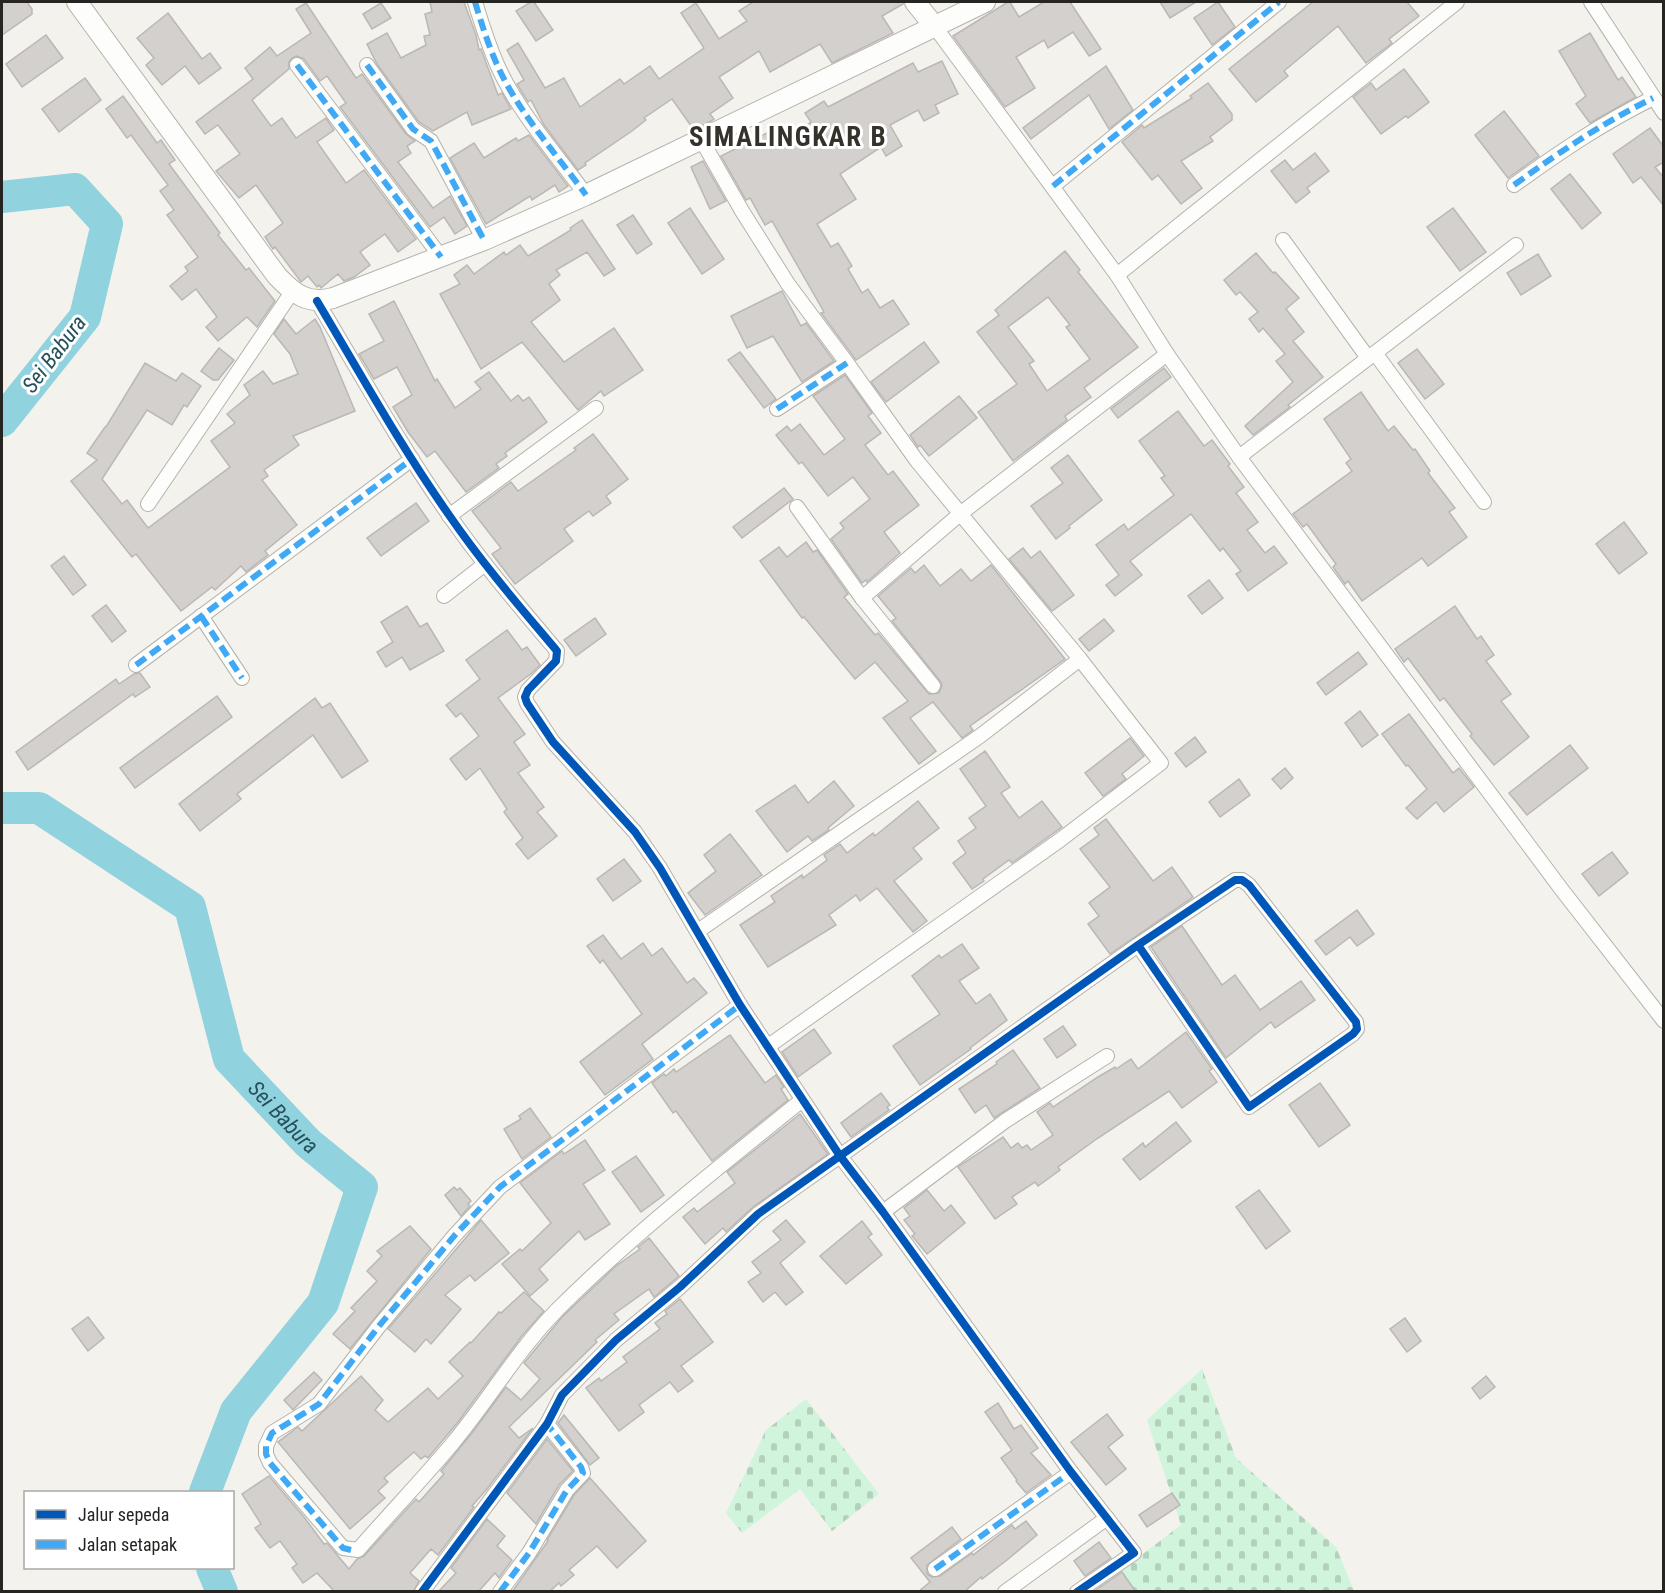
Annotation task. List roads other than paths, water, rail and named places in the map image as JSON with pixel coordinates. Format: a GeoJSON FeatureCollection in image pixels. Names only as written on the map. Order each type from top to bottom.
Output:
{"type":"FeatureCollection","features":[{"type":"Feature","properties":{"kind":"main road"},"geometry":{"type":"LineString","coordinates":[[915,2],[935,27]]}},
{"type":"Feature","properties":{"kind":"main road"},"geometry":{"type":"LineString","coordinates":[[83,4],[277,276],[292,292],[317,301],[333,298],[441,257],[586,195],[985,2]]}},
{"type":"Feature","properties":{"kind":"street"},"geometry":{"type":"LineString","coordinates":[[475,2],[484,33],[501,72],[526,113],[586,195]]}},
{"type":"Feature","properties":{"kind":"street"},"geometry":{"type":"LineString","coordinates":[[1053,186],[1279,2]]}},
{"type":"Feature","properties":{"kind":"street"},"geometry":{"type":"LineString","coordinates":[[1117,275],[1458,2]]}},
{"type":"Feature","properties":{"kind":"street"},"geometry":{"type":"LineString","coordinates":[[1590,2],[1664,113]]}},
{"type":"Feature","properties":{"kind":"street"},"geometry":{"type":"LineString","coordinates":[[935,27],[1117,275],[1167,354],[1239,457],[1562,891],[1664,1021]]}},
{"type":"Feature","properties":{"kind":"street"},"geometry":{"type":"LineString","coordinates":[[297,65],[441,257]]}},
{"type":"Feature","properties":{"kind":"street"},"geometry":{"type":"LineString","coordinates":[[367,65],[413,129],[431,141],[484,240]]}},
{"type":"Feature","properties":{"kind":"street"},"geometry":{"type":"LineString","coordinates":[[1514,185],[1577,139],[1653,98]]}},
{"type":"Feature","properties":{"kind":"street"},"geometry":{"type":"LineString","coordinates":[[701,140],[788,284],[917,461],[1161,760],[1160,765],[1060,840],[768,1047]]}},
{"type":"Feature","properties":{"kind":"street"},"geometry":{"type":"LineString","coordinates":[[1283,240],[1484,502]]}},
{"type":"Feature","properties":{"kind":"street"},"geometry":{"type":"LineString","coordinates":[[1239,457],[1516,245]]}},
{"type":"Feature","properties":{"kind":"street"},"geometry":{"type":"LineString","coordinates":[[148,504],[292,292]]}},
{"type":"Feature","properties":{"kind":"street"},"geometry":{"type":"LineString","coordinates":[[317,301],[449,516],[485,564],[557,651],[556,661],[528,690],[525,697],[527,703],[553,742],[635,832],[660,868],[740,1005],[840,1156],[1071,1472],[1134,1553],[1077,1592]]}},
{"type":"Feature","properties":{"kind":"street"},"geometry":{"type":"LineString","coordinates":[[862,598],[960,514],[1167,354]]}},
{"type":"Feature","properties":{"kind":"street"},"geometry":{"type":"LineString","coordinates":[[777,409],[847,363]]}},
{"type":"Feature","properties":{"kind":"street"},"geometry":{"type":"LineString","coordinates":[[449,516],[596,408]]}},
{"type":"Feature","properties":{"kind":"street"},"geometry":{"type":"LineString","coordinates":[[136,664],[412,459]]}},
{"type":"Feature","properties":{"kind":"street"},"geometry":{"type":"LineString","coordinates":[[797,507],[862,598],[933,686]]}},
{"type":"Feature","properties":{"kind":"street"},"geometry":{"type":"LineString","coordinates":[[444,596],[485,564]]}},
{"type":"Feature","properties":{"kind":"street"},"geometry":{"type":"LineString","coordinates":[[201,616],[242,678]]}},
{"type":"Feature","properties":{"kind":"street"},"geometry":{"type":"LineString","coordinates":[[698,932],[971,743],[1080,659]]}},
{"type":"Feature","properties":{"kind":"street"},"geometry":{"type":"LineString","coordinates":[[422,1592],[546,1424],[561,1395],[616,1340],[680,1287],[758,1214],[1138,945],[1235,880],[1242,880],[1249,885],[1356,1022],[1357,1029],[1249,1107],[1138,945]]}},
{"type":"Feature","properties":{"kind":"street"},"geometry":{"type":"LineString","coordinates":[[740,1005],[500,1187],[455,1235],[394,1308],[320,1404],[272,1433],[266,1446],[266,1454],[270,1463],[343,1548],[358,1550],[453,1443],[506,1371],[555,1313],[668,1209],[802,1100]]}},
{"type":"Feature","properties":{"kind":"street"},"geometry":{"type":"LineString","coordinates":[[883,1212],[1005,1121],[1107,1056]]}},
{"type":"Feature","properties":{"kind":"street"},"geometry":{"type":"LineString","coordinates":[[500,1592],[529,1553],[567,1490],[583,1473],[581,1467],[546,1424]]}},
{"type":"Feature","properties":{"kind":"street"},"geometry":{"type":"LineString","coordinates":[[935,1569],[1071,1472]]}},
{"type":"Feature","properties":{"kind":"street"},"geometry":{"type":"LineString","coordinates":[[1005,1592],[1107,1518]]}},
{"type":"Feature","properties":{"kind":"waterway","name":"Sei Babura"},"geometry":{"type":"LineString","coordinates":[[2,197],[75,189],[107,224],[85,317],[2,421]]}},
{"type":"Feature","properties":{"kind":"waterway","name":"Sei Babura"},"geometry":{"type":"LineString","coordinates":[[2,808],[39,808],[190,907],[229,1059],[308,1143],[362,1187],[323,1303],[236,1411],[205,1491]]}},
{"type":"Feature","properties":{"kind":"waterway","name":"Sei Babura"},"geometry":{"type":"LineString","coordinates":[[212,1569],[222,1592]]}},
{"type":"Feature","properties":{"kind":"district","name":"SIMALINGKAR B"},"geometry":{"type":"Point","coordinates":[788,137]}}]}
